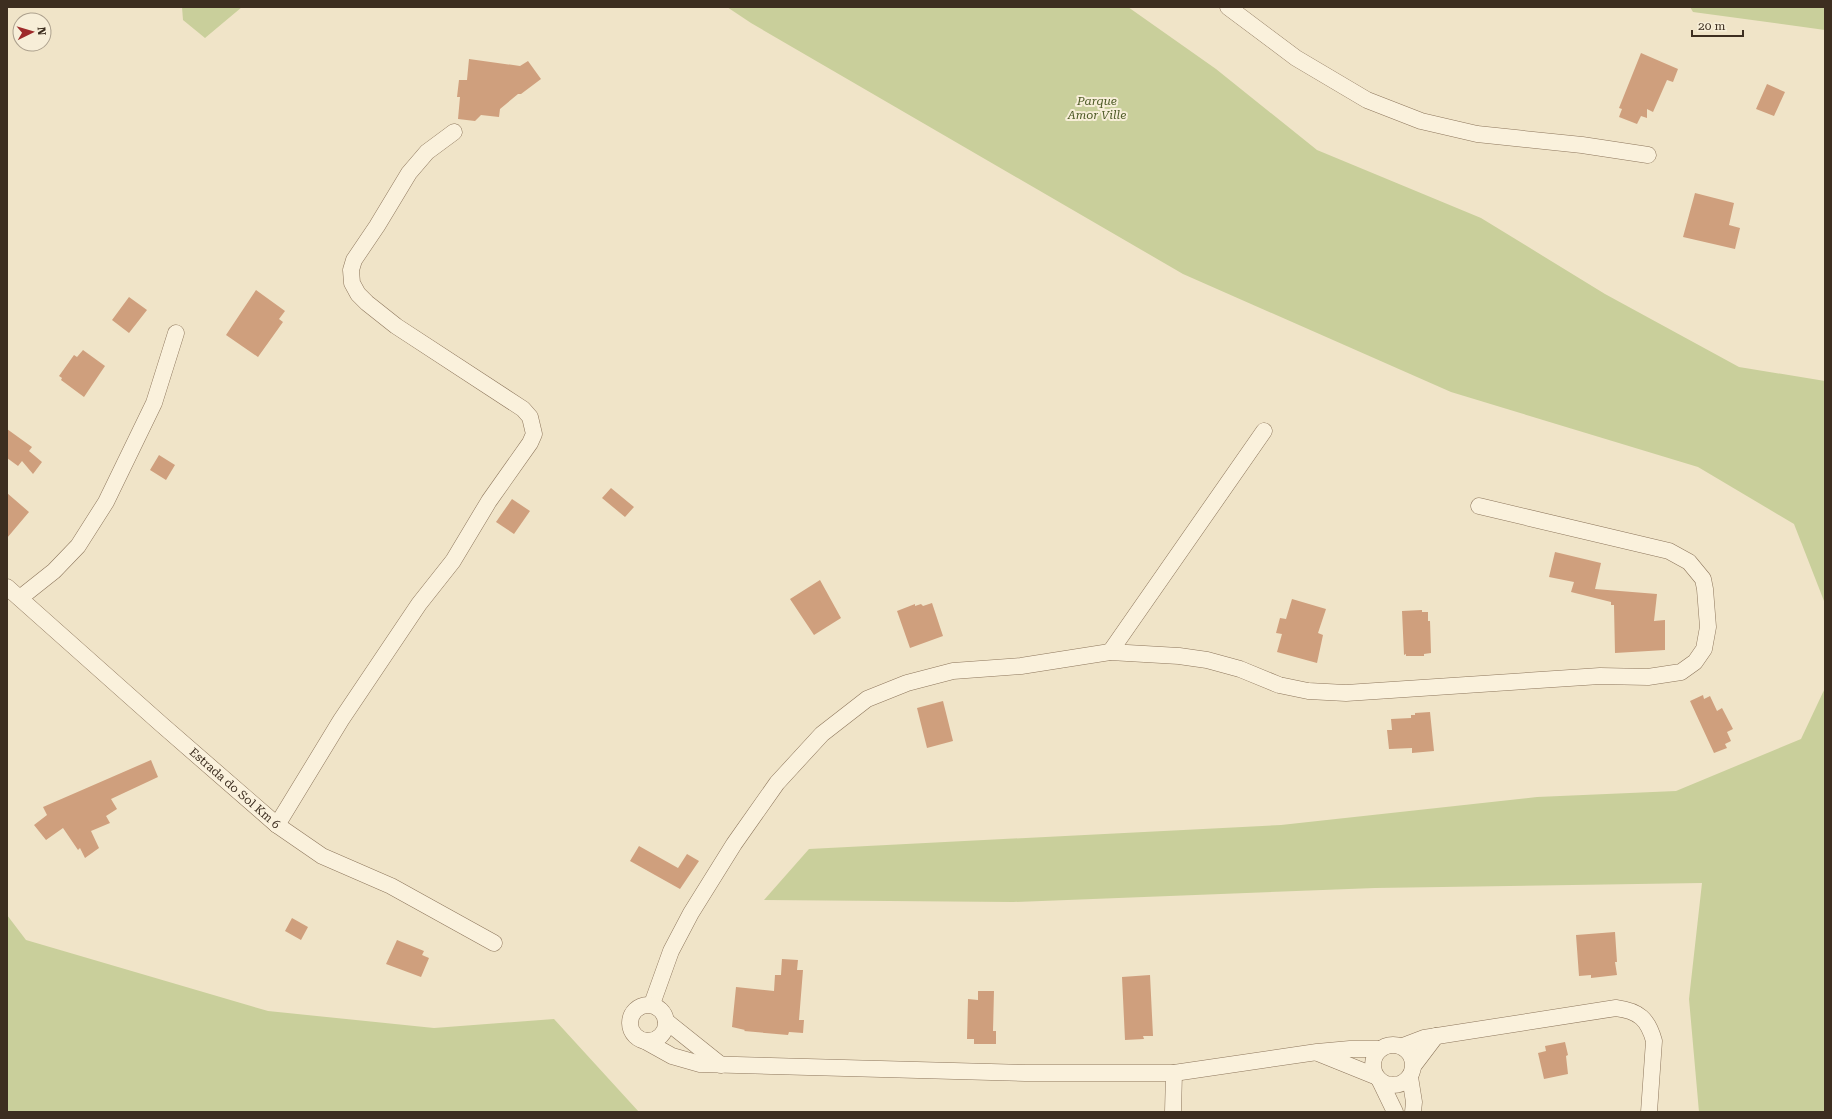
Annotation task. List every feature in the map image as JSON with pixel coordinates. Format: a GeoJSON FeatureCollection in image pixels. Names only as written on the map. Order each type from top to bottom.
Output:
{"type":"FeatureCollection","features":[{"type":"Feature","properties":{"kind":"street"},"geometry":{"type":"LineString","coordinates":[[1228,7],[1296,58],[1367,100],[1421,121],[1477,134],[1582,145],[1648,155]]}},
{"type":"Feature","properties":{"kind":"street"},"geometry":{"type":"LineString","coordinates":[[276,825],[341,720],[419,604],[453,561],[488,501],[530,443],[534,434],[530,417],[523,409],[396,326],[366,303],[358,294],[352,283],[354,260],[389,208],[409,173],[426,152],[454,132]]}},
{"type":"Feature","properties":{"kind":"street"},"geometry":{"type":"LineString","coordinates":[[20,598],[54,571],[78,546],[106,502],[154,403],[176,332]]}},
{"type":"Feature","properties":{"kind":"street"},"geometry":{"type":"LineString","coordinates":[[1110,652],[1264,431]]}},
{"type":"Feature","properties":{"kind":"street"},"geometry":{"type":"LineString","coordinates":[[652,1004],[671,951],[691,913],[743,832],[777,783],[822,734],[866,699],[907,683],[954,671],[1021,666],[1110,652],[1179,656],[1207,660],[1240,668],[1279,685],[1308,691],[1346,693],[1600,676],[1648,677],[1681,672],[1695,662],[1704,649],[1708,627],[1703,579],[1689,562],[1669,551],[1479,506]]}},
{"type":"Feature","properties":{"kind":"street","name":"Estrada do Sol Km 6"},"geometry":{"type":"LineString","coordinates":[[7,587],[276,825],[322,856],[391,886],[494,943]]}},
{"type":"Feature","properties":{"kind":"street"},"geometry":{"type":"LineString","coordinates":[[645,1041],[650,1041],[660,1036],[666,1027],[666,1021],[662,1011],[652,1004],[647,1004],[636,1009],[630,1019],[631,1030],[639,1039],[685,1061],[721,1066],[1017,1073],[1174,1073],[1317,1052],[1350,1049],[1379,1049],[1390,1045],[1403,1046],[1424,1038],[1616,1008],[1636,1012],[1647,1023],[1654,1042],[1649,1112]]}},
{"type":"Feature","properties":{"kind":"street"},"geometry":{"type":"LineString","coordinates":[[666,1021],[721,1066]]}},
{"type":"Feature","properties":{"kind":"street"},"geometry":{"type":"LineString","coordinates":[[1317,1052],[1378,1079],[1388,1085],[1396,1086],[1404,1082],[1436,1036]]}},
{"type":"Feature","properties":{"kind":"street"},"geometry":{"type":"LineString","coordinates":[[1403,1046],[1411,1054],[1413,1112]]}},
{"type":"Feature","properties":{"kind":"street"},"geometry":{"type":"LineString","coordinates":[[1379,1049],[1374,1057],[1372,1067],[1395,1112]]}},
{"type":"Feature","properties":{"kind":"street"},"geometry":{"type":"LineString","coordinates":[[1173,1112],[1174,1073]]}},
{"type":"Feature","properties":{"kind":"green space"},"geometry":{"type":"Polygon","coordinates":[[[182,7],[242,7],[205,38],[183,20],[182,7]]]}},
{"type":"Feature","properties":{"kind":"green space","name":"Parque Amor Ville"},"geometry":{"type":"Polygon","coordinates":[[[727,7],[1128,7],[1216,69],[1317,150],[1481,218],[1605,294],[1739,367],[1825,381],[1825,613],[1824,601],[1794,524],[1698,467],[1451,392],[1183,274],[751,23],[727,7]]]}},
{"type":"Feature","properties":{"kind":"green space"},"geometry":{"type":"Polygon","coordinates":[[[1690,7],[1825,7],[1825,30],[1693,12],[1690,7]]]}},
{"type":"Feature","properties":{"kind":"green space"},"geometry":{"type":"Polygon","coordinates":[[[1825,688],[1825,1112],[1699,1112],[1689,999],[1702,883],[1375,888],[1013,902],[764,900],[809,849],[1281,825],[1537,797],[1676,791],[1801,739],[1825,688]]]}},
{"type":"Feature","properties":{"kind":"green space"},"geometry":{"type":"Polygon","coordinates":[[[7,915],[26,940],[268,1011],[434,1028],[554,1019],[639,1112],[7,1112],[7,915]]]}},
{"type":"Feature","properties":{"kind":"building"},"geometry":{"type":"Polygon","coordinates":[[[1641,53],[1678,69],[1673,82],[1667,80],[1653,112],[1647,109],[1647,118],[1641,116],[1637,124],[1619,117],[1622,109],[1619,108],[1641,53]]]}},
{"type":"Feature","properties":{"kind":"building"},"geometry":{"type":"Polygon","coordinates":[[[469,59],[520,66],[528,61],[541,79],[521,94],[518,94],[500,109],[499,117],[481,115],[475,121],[458,119],[460,97],[457,97],[459,80],[467,80],[469,59]]]}},
{"type":"Feature","properties":{"kind":"building"},"geometry":{"type":"Polygon","coordinates":[[[1767,84],[1785,92],[1774,116],[1756,109],[1767,84]]]}},
{"type":"Feature","properties":{"kind":"building"},"geometry":{"type":"Polygon","coordinates":[[[1695,193],[1734,203],[1729,225],[1740,228],[1735,249],[1683,237],[1695,193]]]}},
{"type":"Feature","properties":{"kind":"building"},"geometry":{"type":"Polygon","coordinates":[[[256,290],[285,311],[279,319],[283,322],[258,357],[226,335],[256,290]]]}},
{"type":"Feature","properties":{"kind":"building"},"geometry":{"type":"Polygon","coordinates":[[[129,297],[147,310],[129,333],[112,320],[129,297]]]}},
{"type":"Feature","properties":{"kind":"building"},"geometry":{"type":"Polygon","coordinates":[[[83,350],[105,366],[84,397],[61,380],[62,378],[59,376],[74,355],[77,357],[83,350]]]}},
{"type":"Feature","properties":{"kind":"building"},"geometry":{"type":"Polygon","coordinates":[[[7,429],[32,447],[29,451],[42,462],[33,474],[22,461],[18,466],[7,458],[7,429]]]}},
{"type":"Feature","properties":{"kind":"building"},"geometry":{"type":"Polygon","coordinates":[[[159,455],[175,465],[166,480],[150,470],[159,455]]]}},
{"type":"Feature","properties":{"kind":"building"},"geometry":{"type":"Polygon","coordinates":[[[611,488],[634,507],[625,517],[602,498],[611,488]]]}},
{"type":"Feature","properties":{"kind":"building"},"geometry":{"type":"Polygon","coordinates":[[[7,493],[29,512],[7,538],[7,493]]]}},
{"type":"Feature","properties":{"kind":"building"},"geometry":{"type":"Polygon","coordinates":[[[512,499],[530,511],[514,534],[496,522],[512,499]]]}},
{"type":"Feature","properties":{"kind":"building"},"geometry":{"type":"Polygon","coordinates":[[[1555,552],[1601,563],[1595,589],[1657,594],[1654,621],[1665,620],[1665,650],[1615,653],[1614,605],[1611,605],[1611,602],[1571,592],[1574,582],[1549,577],[1555,552]]]}},
{"type":"Feature","properties":{"kind":"building"},"geometry":{"type":"Polygon","coordinates":[[[820,580],[841,618],[814,635],[790,599],[820,580]]]}},
{"type":"Feature","properties":{"kind":"building"},"geometry":{"type":"Polygon","coordinates":[[[1292,599],[1326,609],[1318,633],[1323,635],[1317,663],[1277,652],[1282,634],[1276,633],[1280,618],[1286,619],[1292,599]]]}},
{"type":"Feature","properties":{"kind":"building"},"geometry":{"type":"Polygon","coordinates":[[[932,603],[943,636],[910,648],[897,611],[915,604],[915,606],[921,604],[923,606],[932,603]]]}},
{"type":"Feature","properties":{"kind":"building"},"geometry":{"type":"Polygon","coordinates":[[[1422,610],[1422,612],[1428,612],[1428,621],[1430,621],[1431,653],[1424,654],[1424,656],[1406,656],[1406,654],[1404,655],[1402,611],[1422,610]]]}},
{"type":"Feature","properties":{"kind":"building"},"geometry":{"type":"Polygon","coordinates":[[[1703,695],[1704,699],[1710,696],[1717,711],[1722,708],[1733,729],[1727,732],[1731,741],[1725,744],[1727,748],[1714,753],[1690,701],[1703,695]]]}},
{"type":"Feature","properties":{"kind":"building"},"geometry":{"type":"Polygon","coordinates":[[[943,701],[953,741],[927,748],[917,708],[943,701]]]}},
{"type":"Feature","properties":{"kind":"building"},"geometry":{"type":"Polygon","coordinates":[[[1430,712],[1434,751],[1412,753],[1412,748],[1389,749],[1387,730],[1392,730],[1391,719],[1411,718],[1411,715],[1415,715],[1415,713],[1430,712]]]}},
{"type":"Feature","properties":{"kind":"building"},"geometry":{"type":"Polygon","coordinates":[[[151,760],[158,777],[111,799],[117,809],[106,816],[110,823],[91,831],[99,848],[85,858],[80,848],[78,850],[63,828],[46,840],[34,825],[47,815],[43,807],[151,760]]]}},
{"type":"Feature","properties":{"kind":"building"},"geometry":{"type":"Polygon","coordinates":[[[639,846],[678,868],[687,854],[699,861],[680,889],[630,861],[639,846]]]}},
{"type":"Feature","properties":{"kind":"building"},"geometry":{"type":"Polygon","coordinates":[[[292,918],[308,927],[301,940],[285,931],[292,918]]]}},
{"type":"Feature","properties":{"kind":"building"},"geometry":{"type":"Polygon","coordinates":[[[1615,932],[1617,962],[1615,962],[1617,975],[1591,978],[1591,975],[1579,976],[1576,935],[1615,932]]]}},
{"type":"Feature","properties":{"kind":"building"},"geometry":{"type":"Polygon","coordinates":[[[397,940],[424,951],[422,955],[429,958],[421,977],[386,964],[397,940]]]}},
{"type":"Feature","properties":{"kind":"building"},"geometry":{"type":"Polygon","coordinates":[[[782,959],[798,960],[797,970],[803,970],[799,1020],[804,1020],[803,1033],[789,1032],[788,1035],[744,1031],[745,1030],[732,1027],[736,987],[774,991],[775,975],[781,975],[782,959]]]}},
{"type":"Feature","properties":{"kind":"building"},"geometry":{"type":"Polygon","coordinates":[[[1150,975],[1153,1036],[1143,1036],[1144,1039],[1125,1040],[1122,977],[1150,975]]]}},
{"type":"Feature","properties":{"kind":"building"},"geometry":{"type":"Polygon","coordinates":[[[978,991],[994,991],[993,1031],[996,1031],[996,1044],[974,1044],[974,1039],[967,1039],[968,999],[978,1000],[978,991]]]}},
{"type":"Feature","properties":{"kind":"building"},"geometry":{"type":"Polygon","coordinates":[[[1565,1042],[1568,1055],[1566,1056],[1568,1074],[1544,1079],[1538,1053],[1546,1051],[1545,1046],[1565,1042]]]}}]}
